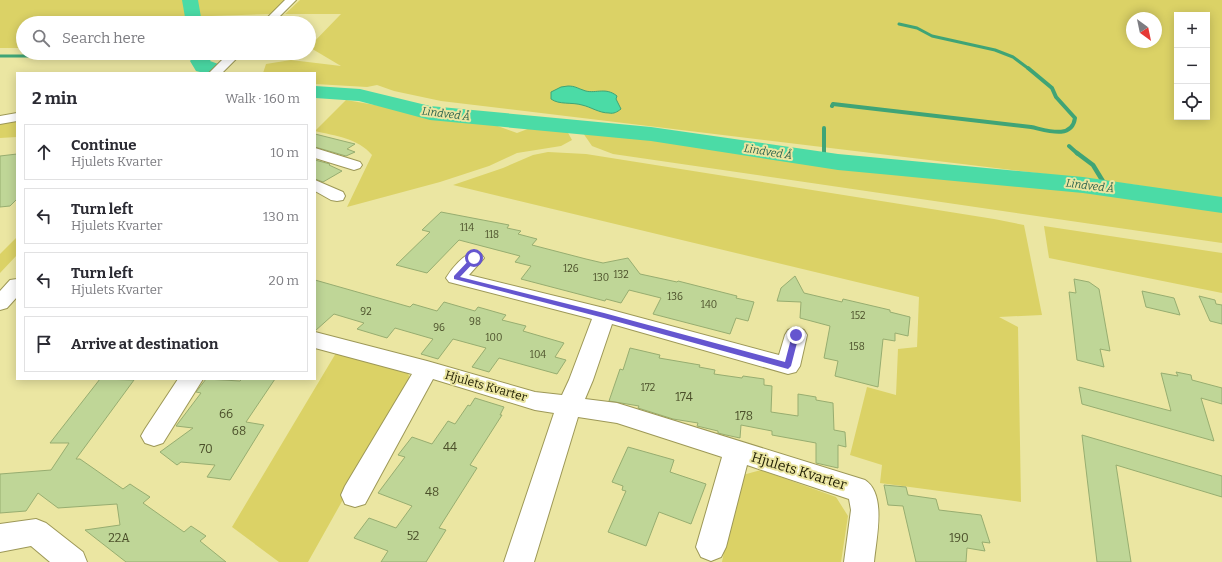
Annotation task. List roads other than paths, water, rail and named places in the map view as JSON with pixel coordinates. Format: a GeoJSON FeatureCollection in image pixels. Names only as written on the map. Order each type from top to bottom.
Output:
{"type":"FeatureCollection","features":[{"type":"Feature","properties":{"kind":"street"},"geometry":{"type":"LineString","coordinates":[[274,16],[291,0]]}},
{"type":"Feature","properties":{"kind":"street"},"geometry":{"type":"LineString","coordinates":[[217,72],[229,60]]}},
{"type":"Feature","properties":{"kind":"street"},"geometry":{"type":"LineString","coordinates":[[0,120],[16,117]]}},
{"type":"Feature","properties":{"kind":"street"},"geometry":{"type":"LineString","coordinates":[[316,153],[354,165]]}},
{"type":"Feature","properties":{"kind":"street"},"geometry":{"type":"LineString","coordinates":[[316,186],[337,196]]}},
{"type":"Feature","properties":{"kind":"street"},"geometry":{"type":"LineString","coordinates":[[474,258],[456,278],[788,366],[796,335]]}},
{"type":"Feature","properties":{"kind":"street"},"geometry":{"type":"LineString","coordinates":[[0,303],[16,286]]}},
{"type":"Feature","properties":{"kind":"street"},"geometry":{"type":"LineString","coordinates":[[519,562],[569,406],[581,380],[604,316]]}},
{"type":"Feature","properties":{"kind":"street","name":"Hjulets Kvarter"},"geometry":{"type":"LineString","coordinates":[[316,340],[427,369],[535,401],[617,413],[855,488],[861,492],[865,510],[859,562]]}},
{"type":"Feature","properties":{"kind":"street"},"geometry":{"type":"LineString","coordinates":[[355,495],[427,369]]}},
{"type":"Feature","properties":{"kind":"street"},"geometry":{"type":"LineString","coordinates":[[154,436],[190,380]]}},
{"type":"Feature","properties":{"kind":"street","name":"Hjulets Kvarter"},"geometry":{"type":"LineString","coordinates":[[711,547],[737,452]]}},
{"type":"Feature","properties":{"kind":"street"},"geometry":{"type":"LineString","coordinates":[[0,538],[36,532],[72,562]]}},
{"type":"Feature","properties":{"kind":"waterway","name":"Lindved Å"},"geometry":{"type":"LineString","coordinates":[[190,0],[193,16]]}},
{"type":"Feature","properties":{"kind":"waterway"},"geometry":{"type":"LineString","coordinates":[[899,24],[917,28],[932,36],[995,50],[1013,57],[1029,69]]}},
{"type":"Feature","properties":{"kind":"waterway"},"geometry":{"type":"LineString","coordinates":[[0,56],[16,56]]}},
{"type":"Feature","properties":{"kind":"waterway","name":"Lindved Å"},"geometry":{"type":"LineString","coordinates":[[201,60],[203,67],[214,69]]}},
{"type":"Feature","properties":{"kind":"waterway"},"geometry":{"type":"LineString","coordinates":[[832,106],[833,104],[1031,127],[1058,132],[1069,129],[1073,125],[1075,118],[1056,97],[1052,88],[1028,68]]}},
{"type":"Feature","properties":{"kind":"waterway","name":"Lindved Å"},"geometry":{"type":"LineString","coordinates":[[316,92],[360,95],[430,113],[651,134],[838,162],[1083,185],[1222,205]]}},
{"type":"Feature","properties":{"kind":"waterway"},"geometry":{"type":"LineString","coordinates":[[824,128],[824,160]]}},
{"type":"Feature","properties":{"kind":"waterway"},"geometry":{"type":"LineString","coordinates":[[1069,146],[1078,154]]}},
{"type":"Feature","properties":{"kind":"waterway"},"geometry":{"type":"LineString","coordinates":[[1077,153],[1093,165],[1107,188]]}}]}
